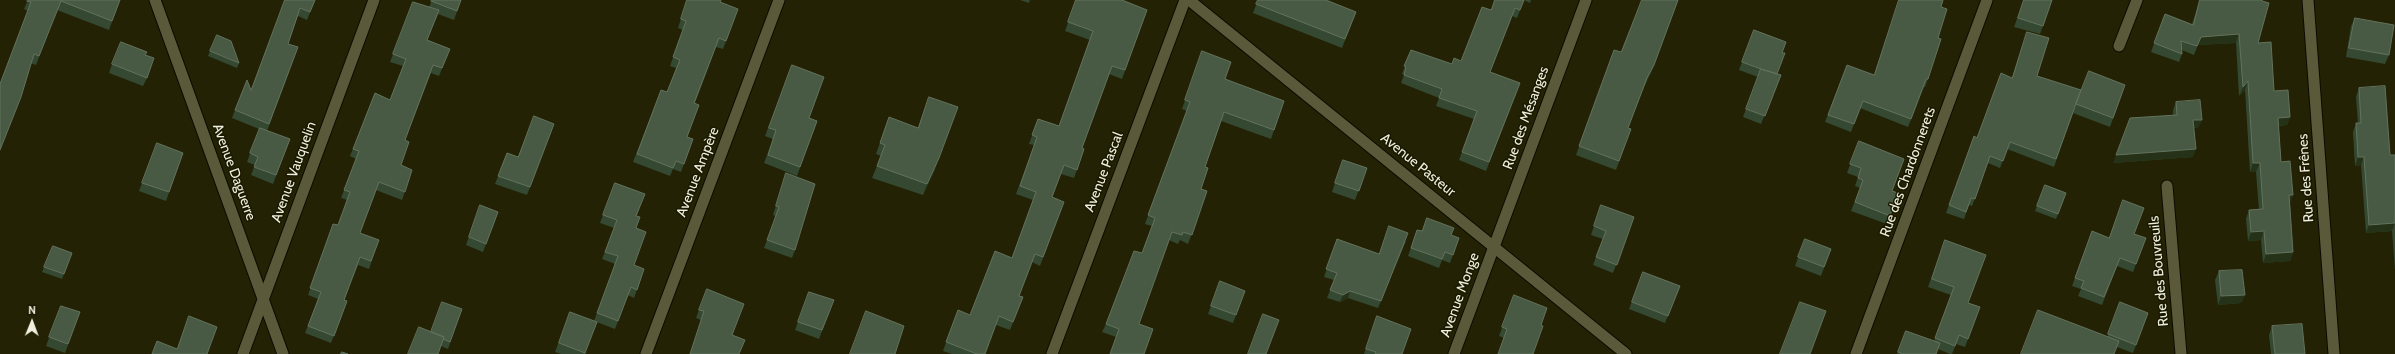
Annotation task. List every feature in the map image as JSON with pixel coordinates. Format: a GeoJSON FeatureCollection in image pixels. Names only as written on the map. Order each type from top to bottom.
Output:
{"type":"FeatureCollection","features":[{"type":"Feature","properties":{"kind":"street","name":"Avenue Daguerre"},"geometry":{"type":"LineString","coordinates":[[155,0],[283,354]]}},
{"type":"Feature","properties":{"kind":"street","name":"Avenue Vauquelin"},"geometry":{"type":"LineString","coordinates":[[244,354],[263,297],[374,0]]}},
{"type":"Feature","properties":{"kind":"street","name":"Avenue Ampère"},"geometry":{"type":"LineString","coordinates":[[646,354],[779,0]]}},
{"type":"Feature","properties":{"kind":"street","name":"Avenue Pascal"},"geometry":{"type":"LineString","coordinates":[[1052,354],[1185,0]]}},
{"type":"Feature","properties":{"kind":"street","name":"Avenue Pasteur"},"geometry":{"type":"LineString","coordinates":[[1190,0],[1626,354]]}},
{"type":"Feature","properties":{"kind":"street","name":"Rue des Mésanges"},"geometry":{"type":"LineString","coordinates":[[1494,246],[1586,0]]}},
{"type":"Feature","properties":{"kind":"street","name":"Rue des Chardonnerets"},"geometry":{"type":"LineString","coordinates":[[1856,354],[1987,0]]}},
{"type":"Feature","properties":{"kind":"street"},"geometry":{"type":"LineString","coordinates":[[2119,46],[2137,0]]}},
{"type":"Feature","properties":{"kind":"street","name":"Rue des Frênes"},"geometry":{"type":"LineString","coordinates":[[2308,0],[2334,354]]}},
{"type":"Feature","properties":{"kind":"street","name":"Rue des Bouvreuils"},"geometry":{"type":"LineString","coordinates":[[2167,186],[2181,354]]}},
{"type":"Feature","properties":{"kind":"street","name":"Avenue Monge"},"geometry":{"type":"LineString","coordinates":[[1454,354],[1494,246]]}},
{"type":"Feature","properties":{"kind":"building"},"geometry":{"type":"Polygon","coordinates":[[[120,0],[112,21],[61,1],[39,56],[34,54],[21,97],[0,150],[0,84],[31,2],[27,1],[120,0]]]}},
{"type":"Feature","properties":{"kind":"building"},"geometry":{"type":"Polygon","coordinates":[[[285,0],[315,0],[310,12],[300,8],[288,44],[298,47],[269,124],[235,110],[247,80],[251,90],[285,0]]]}},
{"type":"Feature","properties":{"kind":"building"},"geometry":{"type":"Polygon","coordinates":[[[461,0],[457,11],[431,1],[461,0]]]}},
{"type":"Feature","properties":{"kind":"building"},"geometry":{"type":"Polygon","coordinates":[[[687,0],[721,0],[720,2],[738,9],[726,41],[719,38],[694,103],[699,105],[687,137],[693,139],[684,164],[676,161],[673,168],[637,154],[661,90],[667,92],[680,60],[673,57],[686,21],[681,19],[687,0]]]}},
{"type":"Feature","properties":{"kind":"building"},"geometry":{"type":"Polygon","coordinates":[[[1076,0],[1122,0],[1147,10],[1125,70],[1112,66],[1082,148],[1084,149],[1077,170],[1064,165],[1052,197],[1064,202],[1043,257],[1035,254],[1019,296],[1023,297],[1013,322],[999,316],[985,354],[977,354],[946,342],[958,310],[970,315],[995,251],[1012,258],[1036,192],[1020,186],[1037,137],[1032,135],[1038,119],[1059,126],[1093,31],[1068,22],[1076,0]]]}},
{"type":"Feature","properties":{"kind":"building"},"geometry":{"type":"Polygon","coordinates":[[[1258,0],[1326,0],[1356,12],[1345,39],[1256,4],[1258,0]]]}},
{"type":"Feature","properties":{"kind":"building"},"geometry":{"type":"Polygon","coordinates":[[[1495,0],[1524,0],[1520,10],[1515,8],[1490,72],[1520,83],[1489,162],[1462,152],[1477,111],[1439,98],[1442,89],[1404,75],[1406,67],[1404,66],[1411,50],[1452,64],[1454,58],[1461,61],[1482,7],[1491,10],[1495,0]]]}},
{"type":"Feature","properties":{"kind":"building"},"geometry":{"type":"Polygon","coordinates":[[[1642,0],[1678,0],[1654,65],[1647,78],[1628,128],[1631,129],[1619,161],[1579,146],[1614,50],[1621,52],[1642,0]]]}},
{"type":"Feature","properties":{"kind":"building"},"geometry":{"type":"Polygon","coordinates":[[[1899,0],[1943,0],[1941,7],[1947,9],[1938,38],[1941,39],[1928,79],[1926,79],[1911,119],[1863,101],[1854,124],[1828,115],[1847,65],[1874,75],[1899,0]]]}},
{"type":"Feature","properties":{"kind":"building"},"geometry":{"type":"Polygon","coordinates":[[[2024,0],[2052,0],[2043,26],[2018,18],[2024,0]]]}},
{"type":"Feature","properties":{"kind":"building"},"geometry":{"type":"Polygon","coordinates":[[[2200,0],[2262,0],[2269,3],[2258,43],[2271,42],[2274,91],[2288,90],[2290,117],[2278,118],[2281,162],[2290,161],[2293,195],[2289,195],[2293,252],[2266,254],[2264,231],[2251,232],[2249,210],[2263,209],[2260,163],[2253,163],[2248,81],[2243,87],[2239,34],[2201,37],[2197,46],[2181,41],[2182,54],[2154,43],[2165,14],[2193,25],[2200,0]]]}},
{"type":"Feature","properties":{"kind":"building"},"geometry":{"type":"Polygon","coordinates":[[[413,2],[439,10],[427,40],[450,49],[442,68],[433,65],[405,140],[409,142],[401,165],[412,170],[405,192],[379,182],[360,233],[379,240],[371,261],[360,257],[344,300],[347,301],[334,336],[308,326],[321,292],[310,288],[333,224],[338,225],[350,192],[344,190],[359,151],[353,149],[375,93],[390,100],[406,59],[393,54],[413,2]]]}},
{"type":"Feature","properties":{"kind":"building"},"geometry":{"type":"Polygon","coordinates":[[[2355,18],[2394,25],[2389,55],[2349,48],[2355,18]]]}},
{"type":"Feature","properties":{"kind":"building"},"geometry":{"type":"Polygon","coordinates":[[[1754,30],[1786,42],[1782,53],[1785,53],[1777,74],[1742,62],[1754,30]]]}},
{"type":"Feature","properties":{"kind":"building"},"geometry":{"type":"Polygon","coordinates":[[[2027,32],[2049,38],[2037,76],[2081,90],[2056,159],[2010,142],[2003,161],[1990,156],[1975,199],[1971,198],[1966,212],[1949,205],[1974,136],[1977,138],[2001,73],[2012,78],[2027,32]]]}},
{"type":"Feature","properties":{"kind":"building"},"geometry":{"type":"Polygon","coordinates":[[[217,35],[231,41],[239,63],[210,51],[217,35]]]}},
{"type":"Feature","properties":{"kind":"building"},"geometry":{"type":"Polygon","coordinates":[[[121,42],[147,52],[145,55],[154,58],[147,78],[112,64],[121,42]]]}},
{"type":"Feature","properties":{"kind":"building"},"geometry":{"type":"Polygon","coordinates":[[[1202,51],[1231,62],[1225,79],[1284,101],[1274,130],[1224,112],[1205,167],[1208,168],[1201,189],[1207,191],[1192,235],[1183,232],[1182,235],[1172,232],[1139,324],[1153,329],[1144,354],[1110,354],[1119,329],[1106,324],[1134,251],[1142,253],[1155,218],[1148,215],[1190,102],[1185,100],[1202,51]]]}},
{"type":"Feature","properties":{"kind":"building"},"geometry":{"type":"Polygon","coordinates":[[[792,65],[824,77],[809,118],[817,121],[800,167],[768,155],[776,130],[769,128],[792,65]]]}},
{"type":"Feature","properties":{"kind":"building"},"geometry":{"type":"Polygon","coordinates":[[[1761,69],[1781,75],[1765,116],[1746,109],[1761,69]]]}},
{"type":"Feature","properties":{"kind":"building"},"geometry":{"type":"Polygon","coordinates":[[[2089,71],[2125,85],[2113,118],[2076,104],[2089,71]]]}},
{"type":"Feature","properties":{"kind":"building"},"geometry":{"type":"Polygon","coordinates":[[[2385,86],[2390,155],[2395,155],[2395,223],[2369,225],[2364,157],[2358,157],[2356,123],[2361,123],[2359,88],[2385,86]]]}},
{"type":"Feature","properties":{"kind":"building"},"geometry":{"type":"Polygon","coordinates":[[[929,97],[958,107],[939,158],[927,184],[877,166],[885,145],[880,143],[889,117],[918,128],[929,97]]]}},
{"type":"Feature","properties":{"kind":"building"},"geometry":{"type":"Polygon","coordinates":[[[2200,100],[2202,120],[2193,120],[2196,149],[2116,155],[2130,118],[2177,115],[2176,102],[2200,100]]]}},
{"type":"Feature","properties":{"kind":"building"},"geometry":{"type":"Polygon","coordinates":[[[534,116],[554,124],[530,187],[498,176],[507,153],[518,157],[534,116]]]}},
{"type":"Feature","properties":{"kind":"building"},"geometry":{"type":"Polygon","coordinates":[[[260,128],[290,139],[276,175],[254,167],[258,157],[250,153],[260,128]]]}},
{"type":"Feature","properties":{"kind":"building"},"geometry":{"type":"Polygon","coordinates":[[[1859,141],[1904,159],[1892,191],[1898,193],[1890,216],[1855,202],[1863,180],[1858,178],[1861,168],[1850,164],[1859,141]]]}},
{"type":"Feature","properties":{"kind":"building"},"geometry":{"type":"Polygon","coordinates":[[[157,143],[183,153],[169,192],[142,183],[157,143]]]}},
{"type":"Feature","properties":{"kind":"building"},"geometry":{"type":"Polygon","coordinates":[[[1343,160],[1367,168],[1359,191],[1335,183],[1343,160]]]}},
{"type":"Feature","properties":{"kind":"building"},"geometry":{"type":"Polygon","coordinates":[[[786,173],[815,184],[795,250],[767,240],[779,207],[776,206],[786,173]]]}},
{"type":"Feature","properties":{"kind":"building"},"geometry":{"type":"Polygon","coordinates":[[[615,183],[645,194],[636,216],[640,217],[636,228],[646,232],[634,265],[644,269],[637,290],[631,287],[618,321],[597,313],[618,256],[605,252],[617,220],[603,215],[615,183]]]}},
{"type":"Feature","properties":{"kind":"building"},"geometry":{"type":"Polygon","coordinates":[[[2045,185],[2066,193],[2058,214],[2037,206],[2045,185]]]}},
{"type":"Feature","properties":{"kind":"building"},"geometry":{"type":"Polygon","coordinates":[[[2123,200],[2144,208],[2134,234],[2146,238],[2136,264],[2120,258],[2104,297],[2081,288],[2084,281],[2075,278],[2092,231],[2109,238],[2123,200]]]}},
{"type":"Feature","properties":{"kind":"building"},"geometry":{"type":"Polygon","coordinates":[[[480,205],[498,212],[486,244],[469,237],[480,205]]]}},
{"type":"Feature","properties":{"kind":"building"},"geometry":{"type":"Polygon","coordinates":[[[1601,205],[1634,217],[1617,265],[1596,257],[1606,231],[1594,226],[1601,205]]]}},
{"type":"Feature","properties":{"kind":"building"},"geometry":{"type":"Polygon","coordinates":[[[1427,218],[1454,228],[1451,235],[1459,238],[1453,255],[1445,252],[1442,259],[1411,248],[1417,230],[1422,231],[1427,218]]]}},
{"type":"Feature","properties":{"kind":"building"},"geometry":{"type":"Polygon","coordinates":[[[1389,226],[1408,233],[1381,301],[1350,291],[1343,295],[1330,290],[1337,273],[1326,269],[1337,239],[1379,254],[1389,226]]]}},
{"type":"Feature","properties":{"kind":"building"},"geometry":{"type":"Polygon","coordinates":[[[1805,239],[1831,249],[1824,267],[1798,257],[1805,239]]]}},
{"type":"Feature","properties":{"kind":"building"},"geometry":{"type":"Polygon","coordinates":[[[1945,240],[1986,255],[1968,303],[1980,307],[1968,339],[1959,335],[1955,346],[1935,338],[1954,287],[1932,279],[1945,240]]]}},
{"type":"Feature","properties":{"kind":"building"},"geometry":{"type":"Polygon","coordinates":[[[53,246],[72,253],[64,274],[44,267],[53,246]]]}},
{"type":"Feature","properties":{"kind":"building"},"geometry":{"type":"Polygon","coordinates":[[[2242,270],[2245,295],[2221,296],[2219,271],[2242,270]]]}},
{"type":"Feature","properties":{"kind":"building"},"geometry":{"type":"Polygon","coordinates":[[[1643,272],[1680,286],[1668,316],[1632,302],[1643,272]]]}},
{"type":"Feature","properties":{"kind":"building"},"geometry":{"type":"Polygon","coordinates":[[[1220,281],[1245,291],[1236,315],[1211,306],[1220,281]]]}},
{"type":"Feature","properties":{"kind":"building"},"geometry":{"type":"Polygon","coordinates":[[[707,289],[744,304],[732,335],[745,340],[739,354],[690,354],[704,311],[699,310],[707,289]]]}},
{"type":"Feature","properties":{"kind":"building"},"geometry":{"type":"Polygon","coordinates":[[[809,292],[834,300],[822,330],[798,322],[809,292]]]}},
{"type":"Feature","properties":{"kind":"building"},"geometry":{"type":"Polygon","coordinates":[[[1514,295],[1547,308],[1541,325],[1543,326],[1533,354],[1498,354],[1507,329],[1502,327],[1514,295]]]}},
{"type":"Feature","properties":{"kind":"building"},"geometry":{"type":"Polygon","coordinates":[[[442,302],[462,309],[450,342],[443,339],[444,337],[431,332],[442,302]]]}},
{"type":"Feature","properties":{"kind":"building"},"geometry":{"type":"Polygon","coordinates":[[[1800,302],[1826,311],[1810,354],[1780,354],[1800,302]]]}},
{"type":"Feature","properties":{"kind":"building"},"geometry":{"type":"Polygon","coordinates":[[[2120,302],[2148,313],[2136,345],[2108,334],[2120,302]]]}},
{"type":"Feature","properties":{"kind":"building"},"geometry":{"type":"Polygon","coordinates":[[[61,306],[80,312],[68,344],[49,337],[61,306]]]}},
{"type":"Feature","properties":{"kind":"building"},"geometry":{"type":"Polygon","coordinates":[[[2038,310],[2119,341],[2114,354],[2021,354],[2038,310]]]}},
{"type":"Feature","properties":{"kind":"building"},"geometry":{"type":"Polygon","coordinates":[[[866,311],[904,326],[895,354],[850,354],[866,311]]]}},
{"type":"Feature","properties":{"kind":"building"},"geometry":{"type":"Polygon","coordinates":[[[570,312],[597,322],[585,353],[559,343],[570,312]]]}},
{"type":"Feature","properties":{"kind":"building"},"geometry":{"type":"Polygon","coordinates":[[[1263,314],[1279,320],[1266,354],[1248,354],[1263,314]]]}},
{"type":"Feature","properties":{"kind":"building"},"geometry":{"type":"Polygon","coordinates":[[[189,316],[217,327],[207,354],[152,354],[157,341],[177,349],[189,316]]]}},
{"type":"Feature","properties":{"kind":"building"},"geometry":{"type":"Polygon","coordinates":[[[1377,316],[1411,329],[1402,354],[1375,354],[1376,352],[1366,349],[1377,316]]]}},
{"type":"Feature","properties":{"kind":"building"},"geometry":{"type":"Polygon","coordinates":[[[2302,324],[2305,354],[2275,354],[2272,326],[2302,324]]]}},
{"type":"Feature","properties":{"kind":"building"},"geometry":{"type":"Polygon","coordinates":[[[419,327],[444,337],[438,354],[408,354],[419,327]]]}},
{"type":"Feature","properties":{"kind":"building"},"geometry":{"type":"Polygon","coordinates":[[[1906,331],[1940,343],[1936,354],[1901,354],[1898,352],[1906,331]]]}}]}
